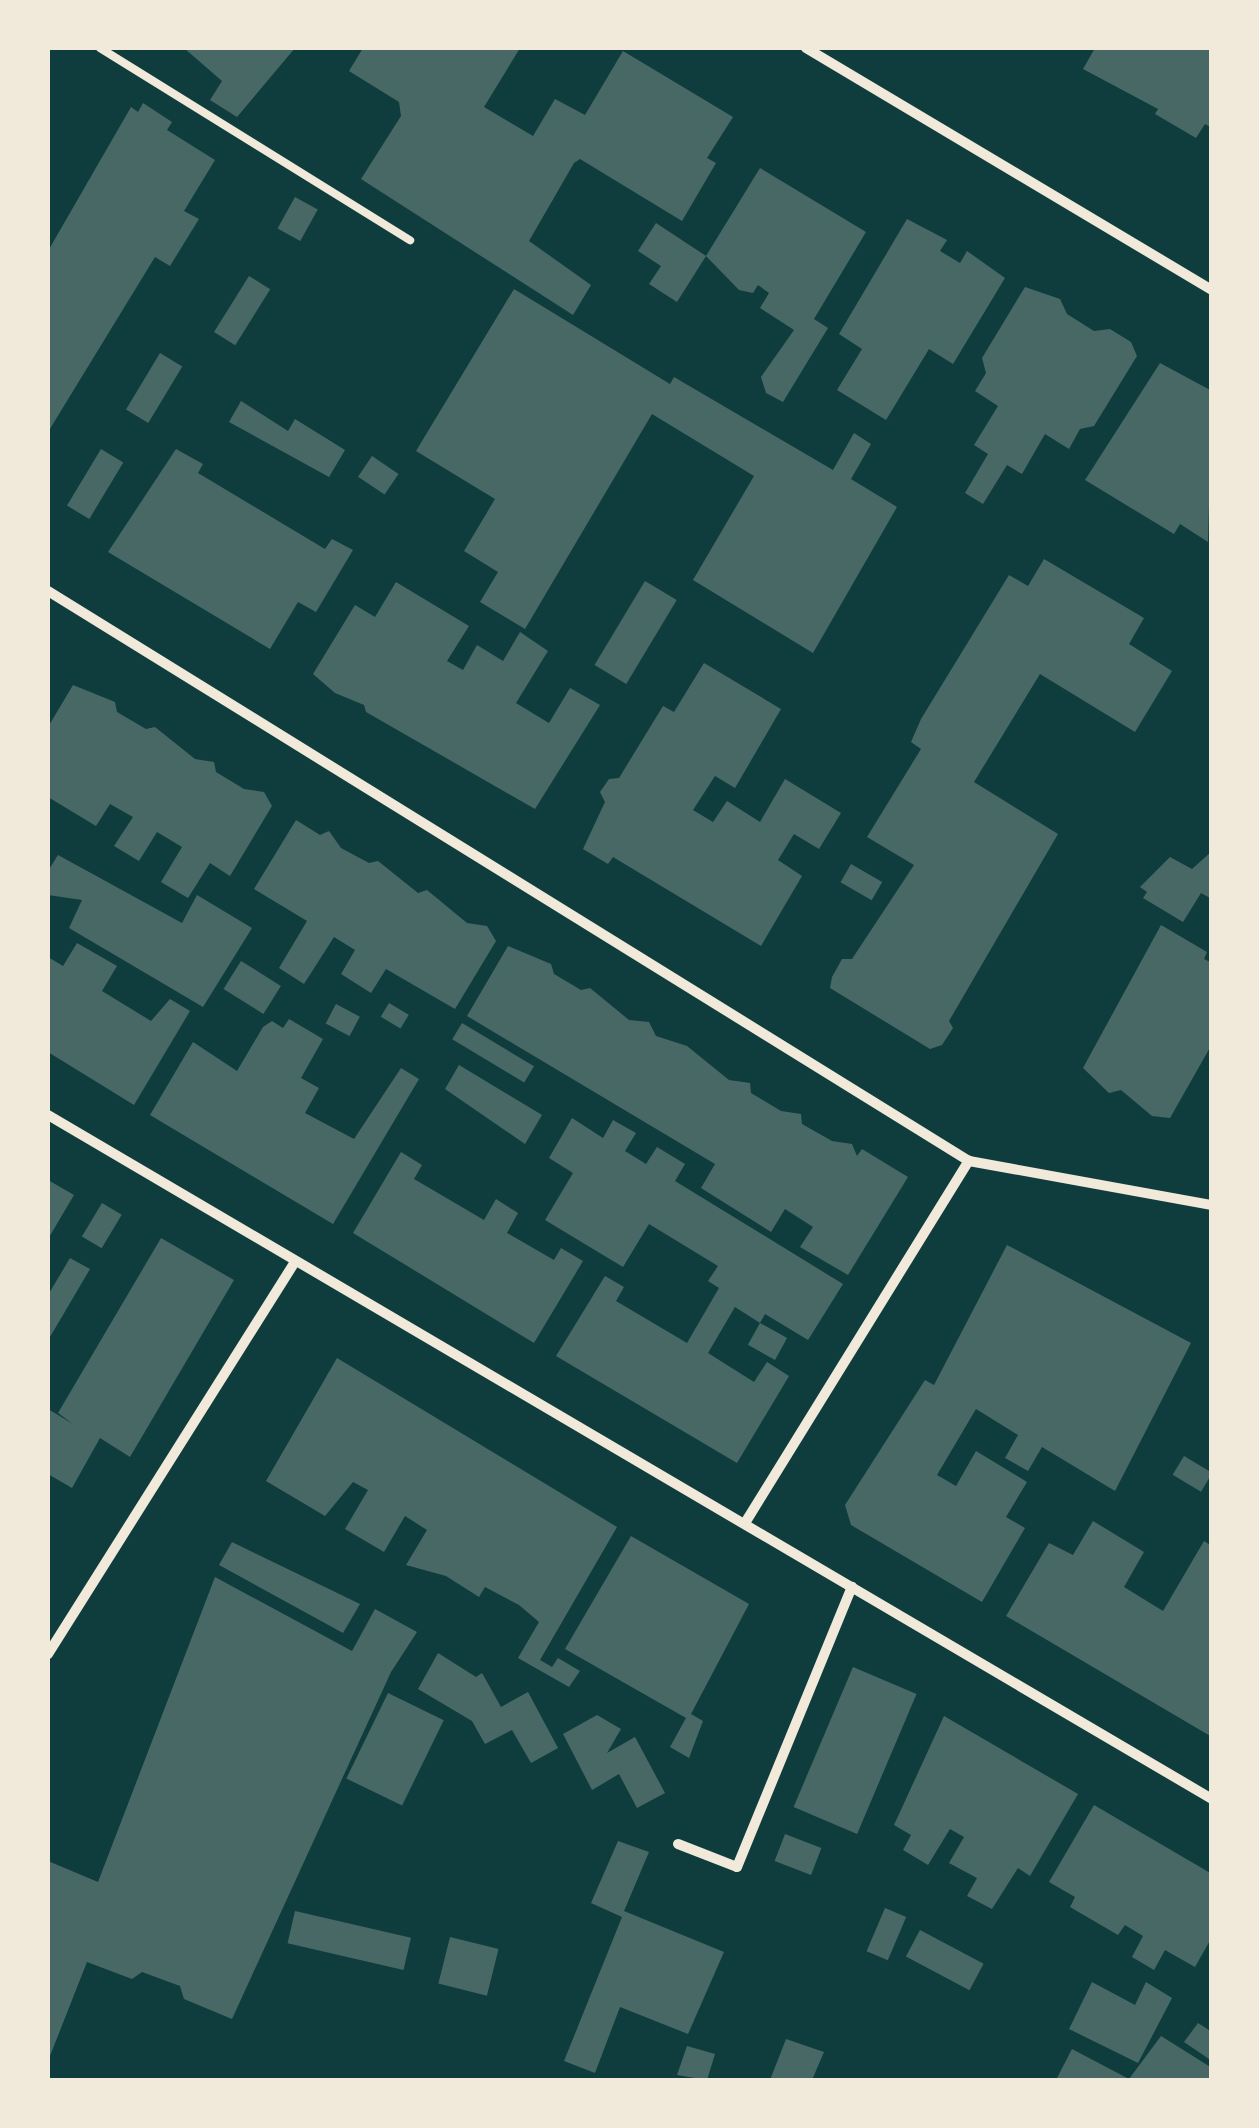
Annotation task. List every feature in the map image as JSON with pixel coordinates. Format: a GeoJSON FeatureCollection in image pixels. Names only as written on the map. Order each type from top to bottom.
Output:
{"type":"FeatureCollection","features":[{"type":"Feature","properties":{"kind":"street"},"geometry":{"type":"LineString","coordinates":[[806,48],[1212,290]]}},
{"type":"Feature","properties":{"kind":"street"},"geometry":{"type":"LineString","coordinates":[[48,591],[969,1161],[1212,1205]]}},
{"type":"Feature","properties":{"kind":"street"},"geometry":{"type":"LineString","coordinates":[[48,1115],[294,1264],[745,1523],[1212,1799]]}},
{"type":"Feature","properties":{"kind":"street"},"geometry":{"type":"LineString","coordinates":[[745,1523],[969,1161]]}},
{"type":"Feature","properties":{"kind":"street"},"geometry":{"type":"LineString","coordinates":[[48,1654],[294,1264]]}},
{"type":"Feature","properties":{"kind":"street"},"geometry":{"type":"LineString","coordinates":[[678,1844],[737,1867],[852,1586]]}},
{"type":"Feature","properties":{"kind":"lane"},"geometry":{"type":"LineString","coordinates":[[100,48],[410,240]]}},
{"type":"Feature","properties":{"kind":"building"},"geometry":{"type":"Polygon","coordinates":[[[184,48],[295,48],[237,117],[210,100],[222,81],[184,48]]]}},
{"type":"Feature","properties":{"kind":"building"},"geometry":{"type":"Polygon","coordinates":[[[363,48],[520,48],[484,107],[533,136],[555,99],[585,115],[623,51],[733,117],[707,158],[716,163],[682,221],[580,159],[574,163],[529,241],[591,285],[573,315],[361,179],[401,116],[399,102],[349,71],[363,48]]]}},
{"type":"Feature","properties":{"kind":"building"},"geometry":{"type":"Polygon","coordinates":[[[1095,48],[1212,48],[1212,128],[1205,124],[1196,138],[1155,114],[1158,109],[1083,69],[1095,48]]]}},
{"type":"Feature","properties":{"kind":"building"},"geometry":{"type":"Polygon","coordinates":[[[143,103],[172,122],[167,130],[215,160],[184,211],[199,219],[170,266],[155,257],[48,432],[48,251],[131,107],[138,112],[143,103]]]}},
{"type":"Feature","properties":{"kind":"building"},"geometry":{"type":"Polygon","coordinates":[[[760,168],[866,232],[814,319],[828,328],[783,402],[766,393],[761,377],[794,330],[760,308],[769,293],[758,285],[753,293],[739,290],[706,256],[760,168]]]}},
{"type":"Feature","properties":{"kind":"building"},"geometry":{"type":"Polygon","coordinates":[[[295,197],[318,210],[300,241],[278,228],[295,197]]]}},
{"type":"Feature","properties":{"kind":"building"},"geometry":{"type":"Polygon","coordinates":[[[907,219],[947,240],[940,251],[960,263],[967,251],[1005,278],[953,364],[929,349],[886,420],[837,390],[862,349],[839,334],[907,219]]]}},
{"type":"Feature","properties":{"kind":"building"},"geometry":{"type":"Polygon","coordinates":[[[656,223],[706,256],[677,302],[649,284],[661,266],[638,251],[656,223]]]}},
{"type":"Feature","properties":{"kind":"building"},"geometry":{"type":"Polygon","coordinates":[[[249,276],[270,289],[235,345],[214,332],[249,276]]]}},
{"type":"Feature","properties":{"kind":"building"},"geometry":{"type":"Polygon","coordinates":[[[1025,287],[1060,299],[1067,314],[1094,331],[1110,329],[1131,342],[1137,356],[1094,426],[1080,429],[1069,449],[1045,434],[1022,474],[1007,465],[983,504],[965,493],[988,454],[974,445],[998,406],[975,391],[986,373],[982,358],[1025,287]]]}},
{"type":"Feature","properties":{"kind":"building"},"geometry":{"type":"Polygon","coordinates":[[[514,289],[670,384],[674,377],[833,470],[854,433],[871,444],[851,479],[897,507],[813,653],[693,580],[754,476],[652,414],[525,629],[480,602],[498,572],[464,551],[495,499],[416,451],[514,289]]]}},
{"type":"Feature","properties":{"kind":"building"},"geometry":{"type":"Polygon","coordinates":[[[160,353],[182,366],[148,423],[126,410],[160,353]]]}},
{"type":"Feature","properties":{"kind":"building"},"geometry":{"type":"Polygon","coordinates":[[[1160,363],[1212,391],[1208,542],[1180,524],[1174,534],[1085,480],[1160,363]]]}},
{"type":"Feature","properties":{"kind":"building"},"geometry":{"type":"Polygon","coordinates":[[[241,401],[288,431],[295,419],[345,450],[329,477],[229,422],[241,401]]]}},
{"type":"Feature","properties":{"kind":"building"},"geometry":{"type":"Polygon","coordinates":[[[101,449],[123,462],[89,519],[67,506],[101,449]]]}},
{"type":"Feature","properties":{"kind":"building"},"geometry":{"type":"Polygon","coordinates":[[[176,449],[203,464],[198,473],[325,549],[332,539],[353,550],[316,612],[298,602],[270,649],[108,552],[176,449]]]}},
{"type":"Feature","properties":{"kind":"building"},"geometry":{"type":"Polygon","coordinates":[[[372,456],[399,474],[385,495],[358,477],[372,456]]]}},
{"type":"Feature","properties":{"kind":"building"},"geometry":{"type":"Polygon","coordinates":[[[1044,559],[1144,618],[1129,644],[1172,671],[1135,732],[1040,674],[974,782],[1058,834],[949,1021],[953,1028],[942,1045],[930,1049],[830,988],[832,977],[842,959],[852,959],[914,865],[867,837],[921,749],[911,742],[921,719],[1009,575],[1028,586],[1044,559]]]}},
{"type":"Feature","properties":{"kind":"building"},"geometry":{"type":"Polygon","coordinates":[[[645,581],[677,600],[626,684],[595,665],[645,581]]]}},
{"type":"Feature","properties":{"kind":"building"},"geometry":{"type":"Polygon","coordinates":[[[396,582],[469,626],[447,661],[463,670],[477,645],[503,661],[520,632],[548,651],[516,703],[534,714],[549,723],[570,688],[600,705],[535,809],[366,712],[364,705],[335,693],[313,674],[355,605],[375,617],[396,582]]]}},
{"type":"Feature","properties":{"kind":"building"},"geometry":{"type":"Polygon","coordinates":[[[704,663],[781,709],[735,788],[715,776],[693,810],[713,822],[727,801],[760,822],[785,779],[841,813],[819,849],[794,834],[778,860],[802,876],[761,946],[613,857],[608,864],[583,849],[605,802],[600,792],[609,779],[619,778],[663,706],[674,712],[704,663]]]}},
{"type":"Feature","properties":{"kind":"building"},"geometry":{"type":"Polygon","coordinates":[[[73,685],[115,702],[117,712],[146,729],[155,727],[195,759],[214,762],[216,772],[244,789],[264,792],[272,806],[230,876],[210,863],[188,898],[161,882],[182,847],[157,832],[139,861],[114,846],[133,817],[110,804],[96,826],[48,797],[48,727],[73,685]]]}},
{"type":"Feature","properties":{"kind":"building"},"geometry":{"type":"Polygon","coordinates":[[[296,820],[320,835],[329,831],[341,848],[369,863],[378,861],[418,893],[427,890],[467,923],[487,926],[496,941],[455,1009],[386,969],[371,993],[341,974],[355,950],[334,937],[304,984],[279,968],[307,921],[254,889],[296,820]]]}},
{"type":"Feature","properties":{"kind":"building"},"geometry":{"type":"Polygon","coordinates":[[[1212,851],[1212,899],[1201,893],[1183,922],[1143,898],[1147,892],[1140,887],[1170,857],[1192,869],[1212,851]]]}},
{"type":"Feature","properties":{"kind":"building"},"geometry":{"type":"Polygon","coordinates":[[[58,855],[182,923],[197,895],[252,928],[203,1007],[69,928],[82,900],[48,895],[48,871],[58,855]]]}},
{"type":"Feature","properties":{"kind":"building"},"geometry":{"type":"Polygon","coordinates":[[[851,864],[882,882],[872,900],[840,882],[851,864]]]}},
{"type":"Feature","properties":{"kind":"building"},"geometry":{"type":"Polygon","coordinates":[[[1161,925],[1207,952],[1204,959],[1212,963],[1212,1044],[1170,1118],[1152,1116],[1121,1090],[1109,1093],[1083,1068],[1161,925]]]}},
{"type":"Feature","properties":{"kind":"building"},"geometry":{"type":"Polygon","coordinates":[[[77,943],[117,966],[102,991],[151,1021],[170,999],[190,1011],[134,1105],[48,1052],[48,957],[63,966],[77,943]]]}},
{"type":"Feature","properties":{"kind":"building"},"geometry":{"type":"Polygon","coordinates":[[[508,946],[551,964],[554,974],[581,990],[590,988],[629,1020],[649,1022],[656,1036],[687,1046],[729,1080],[750,1083],[751,1093],[781,1111],[801,1114],[802,1124],[832,1141],[852,1144],[857,1156],[862,1149],[908,1177],[848,1275],[800,1247],[813,1227],[785,1209],[771,1232],[701,1188],[715,1164],[467,1016],[508,946]]]}},
{"type":"Feature","properties":{"kind":"building"},"geometry":{"type":"Polygon","coordinates":[[[241,961],[281,986],[263,1014],[224,989],[241,961]]]}},
{"type":"Feature","properties":{"kind":"building"},"geometry":{"type":"Polygon","coordinates":[[[389,1003],[409,1015],[400,1029],[381,1017],[389,1003]]]}},
{"type":"Feature","properties":{"kind":"building"},"geometry":{"type":"Polygon","coordinates":[[[336,1004],[360,1017],[350,1036],[326,1023],[336,1004]]]}},
{"type":"Feature","properties":{"kind":"building"},"geometry":{"type":"Polygon","coordinates":[[[289,1019],[323,1039],[301,1078],[319,1088],[305,1113],[354,1139],[401,1068],[419,1079],[333,1224],[150,1115],[193,1042],[237,1071],[263,1027],[272,1021],[283,1028],[289,1019]]]}},
{"type":"Feature","properties":{"kind":"building"},"geometry":{"type":"Polygon","coordinates":[[[462,1023],[534,1066],[524,1083],[452,1039],[462,1023]]]}},
{"type":"Feature","properties":{"kind":"building"},"geometry":{"type":"Polygon","coordinates":[[[459,1065],[542,1115],[525,1144],[445,1089],[459,1065]]]}},
{"type":"Feature","properties":{"kind":"building"},"geometry":{"type":"Polygon","coordinates":[[[572,1118],[603,1138],[613,1120],[636,1133],[625,1151],[646,1164],[657,1147],[685,1164],[675,1181],[843,1284],[808,1340],[765,1314],[760,1323],[735,1307],[708,1353],[754,1382],[767,1362],[789,1376],[737,1463],[556,1356],[605,1276],[624,1287],[616,1301],[687,1343],[719,1288],[708,1281],[718,1266],[649,1224],[623,1267],[545,1220],[573,1173],[549,1158],[572,1118]]]}},
{"type":"Feature","properties":{"kind":"building"},"geometry":{"type":"Polygon","coordinates":[[[401,1152],[422,1165],[414,1179],[484,1220],[496,1199],[518,1213],[507,1233],[554,1260],[561,1248],[583,1261],[534,1343],[353,1233],[401,1152]]]}},
{"type":"Feature","properties":{"kind":"building"},"geometry":{"type":"Polygon","coordinates":[[[48,1180],[74,1195],[48,1239],[48,1180]]]}},
{"type":"Feature","properties":{"kind":"building"},"geometry":{"type":"Polygon","coordinates":[[[102,1203],[122,1215],[102,1248],[82,1236],[102,1203]]]}},
{"type":"Feature","properties":{"kind":"building"},"geometry":{"type":"Polygon","coordinates":[[[161,1238],[234,1280],[130,1457],[100,1438],[72,1488],[48,1474],[48,1409],[73,1424],[58,1413],[161,1238]]]}},
{"type":"Feature","properties":{"kind":"building"},"geometry":{"type":"Polygon","coordinates":[[[1007,1245],[1191,1343],[1115,1491],[1042,1447],[1028,1471],[1005,1458],[1018,1435],[976,1409],[937,1475],[956,1486],[976,1451],[1027,1482],[1006,1517],[1025,1528],[982,1602],[851,1525],[845,1505],[925,1380],[934,1385],[1007,1245]]]}},
{"type":"Feature","properties":{"kind":"building"},"geometry":{"type":"Polygon","coordinates":[[[70,1258],[90,1269],[50,1337],[48,1295],[70,1258]]]}},
{"type":"Feature","properties":{"kind":"building"},"geometry":{"type":"Polygon","coordinates":[[[760,1323],[787,1338],[775,1360],[748,1345],[760,1323]]]}},
{"type":"Feature","properties":{"kind":"building"},"geometry":{"type":"Polygon","coordinates":[[[337,1358],[617,1527],[540,1660],[552,1667],[558,1658],[580,1671],[569,1687],[518,1658],[539,1622],[519,1605],[485,1587],[479,1597],[446,1576],[406,1565],[427,1530],[405,1516],[384,1552],[345,1529],[368,1490],[353,1482],[325,1516],[266,1481],[337,1358]]]}},
{"type":"Feature","properties":{"kind":"building"},"geometry":{"type":"Polygon","coordinates":[[[1184,1456],[1212,1473],[1201,1492],[1173,1475],[1184,1456]]]}},
{"type":"Feature","properties":{"kind":"building"},"geometry":{"type":"Polygon","coordinates":[[[1093,1521],[1144,1552],[1124,1587],[1163,1611],[1204,1541],[1212,1546],[1212,1737],[1006,1616],[1049,1543],[1073,1555],[1093,1521]]]}},
{"type":"Feature","properties":{"kind":"building"},"geometry":{"type":"Polygon","coordinates":[[[631,1536],[749,1604],[691,1714],[703,1721],[689,1758],[670,1747],[686,1718],[565,1649],[631,1536]]]}},
{"type":"Feature","properties":{"kind":"building"},"geometry":{"type":"Polygon","coordinates":[[[232,1542],[360,1604],[343,1633],[219,1565],[232,1542]]]}},
{"type":"Feature","properties":{"kind":"building"},"geometry":{"type":"Polygon","coordinates":[[[215,1577],[352,1651],[375,1609],[417,1632],[391,1672],[232,2019],[184,1999],[180,1986],[142,1972],[132,1979],[87,1962],[48,2061],[48,1861],[98,1882],[215,1577]]]}},
{"type":"Feature","properties":{"kind":"building"},"geometry":{"type":"Polygon","coordinates":[[[438,1653],[476,1677],[482,1673],[501,1707],[528,1692],[558,1748],[531,1763],[512,1730],[485,1744],[472,1721],[418,1689],[438,1653]]]}},
{"type":"Feature","properties":{"kind":"building"},"geometry":{"type":"Polygon","coordinates":[[[853,1667],[917,1694],[857,1834],[794,1807],[853,1667]]]}},
{"type":"Feature","properties":{"kind":"building"},"geometry":{"type":"Polygon","coordinates":[[[388,1693],[444,1720],[402,1806],[346,1778],[388,1693]]]}},
{"type":"Feature","properties":{"kind":"building"},"geometry":{"type":"Polygon","coordinates":[[[597,1715],[621,1729],[607,1753],[635,1737],[665,1793],[637,1808],[619,1774],[592,1790],[563,1734],[597,1715]]]}},
{"type":"Feature","properties":{"kind":"building"},"geometry":{"type":"Polygon","coordinates":[[[944,1716],[1078,1794],[1030,1876],[1018,1868],[992,1909],[967,1896],[977,1878],[949,1863],[964,1837],[950,1829],[928,1865],[903,1850],[911,1835],[894,1825],[944,1716]]]}},
{"type":"Feature","properties":{"kind":"building"},"geometry":{"type":"Polygon","coordinates":[[[1094,1805],[1212,1874],[1212,1937],[1195,1967],[1165,1950],[1154,1970],[1132,1957],[1143,1936],[1125,1925],[1118,1935],[1070,1907],[1075,1897],[1049,1882],[1094,1805]]]}},
{"type":"Feature","properties":{"kind":"building"},"geometry":{"type":"Polygon","coordinates":[[[785,1834],[821,1848],[811,1875],[775,1861],[785,1834]]]}},
{"type":"Feature","properties":{"kind":"building"},"geometry":{"type":"Polygon","coordinates":[[[618,1841],[649,1852],[624,1911],[724,1952],[688,2034],[620,2007],[595,2073],[564,2061],[622,1917],[591,1903],[618,1841]]]}},
{"type":"Feature","properties":{"kind":"building"},"geometry":{"type":"Polygon","coordinates":[[[885,1908],[906,1917],[888,1960],[867,1951],[885,1908]]]}},
{"type":"Feature","properties":{"kind":"building"},"geometry":{"type":"Polygon","coordinates":[[[295,1911],[411,1938],[404,1970],[288,1943],[295,1911]]]}},
{"type":"Feature","properties":{"kind":"building"},"geometry":{"type":"Polygon","coordinates":[[[920,1930],[984,1964],[969,1990],[906,1956],[920,1930]]]}},
{"type":"Feature","properties":{"kind":"building"},"geometry":{"type":"Polygon","coordinates":[[[450,1937],[499,1949],[487,1996],[438,1984],[450,1937]]]}},
{"type":"Feature","properties":{"kind":"building"},"geometry":{"type":"Polygon","coordinates":[[[1092,1982],[1135,2005],[1146,1982],[1172,1998],[1138,2063],[1069,2029],[1092,1982]]]}},
{"type":"Feature","properties":{"kind":"building"},"geometry":{"type":"Polygon","coordinates":[[[1198,2023],[1212,2032],[1212,2061],[1184,2042],[1198,2023]]]}},
{"type":"Feature","properties":{"kind":"building"},"geometry":{"type":"Polygon","coordinates":[[[1161,2036],[1212,2068],[1212,2080],[1056,2080],[1072,2049],[1129,2079],[1161,2036]]]}},
{"type":"Feature","properties":{"kind":"building"},"geometry":{"type":"Polygon","coordinates":[[[786,2039],[824,2052],[812,2080],[770,2080],[786,2039]]]}},
{"type":"Feature","properties":{"kind":"building"},"geometry":{"type":"Polygon","coordinates":[[[687,2046],[715,2054],[707,2080],[677,2075],[687,2046]]]}}]}
